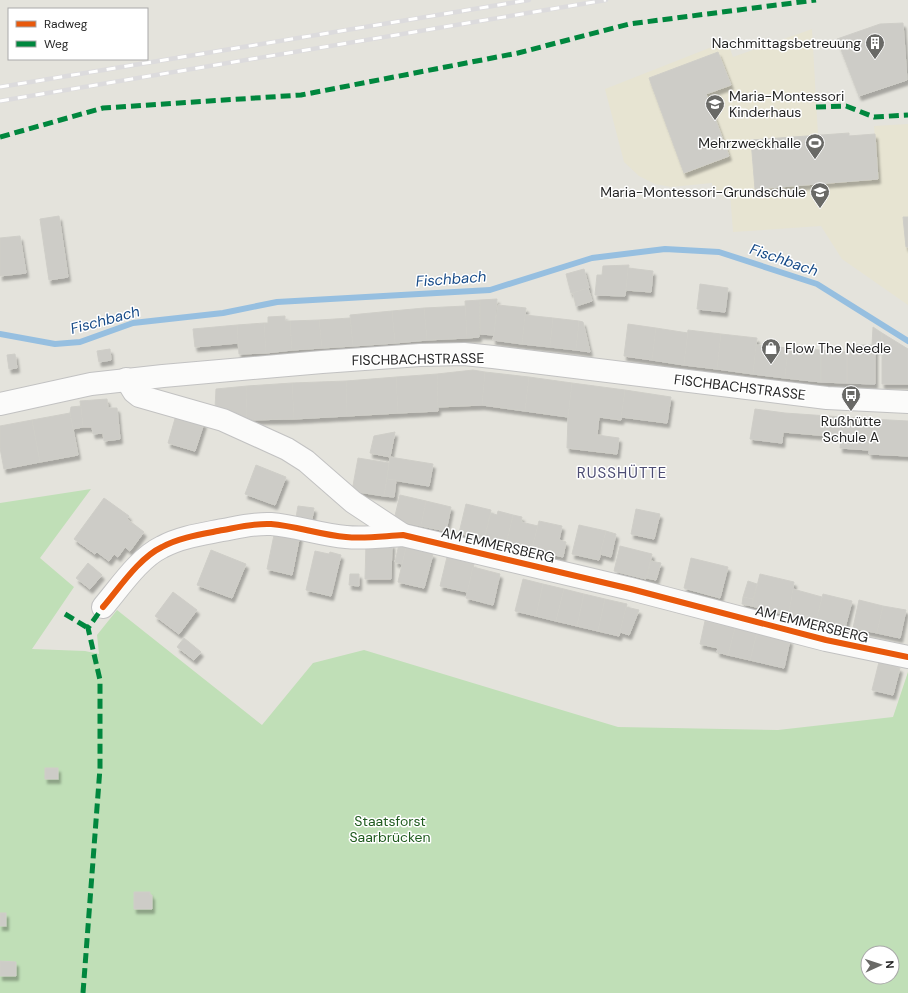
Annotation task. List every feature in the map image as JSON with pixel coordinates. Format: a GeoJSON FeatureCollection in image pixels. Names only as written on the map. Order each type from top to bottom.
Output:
{"type":"FeatureCollection","features":[{"type":"Feature","properties":{"kind":"street","name":"FISCHBACHSTRASSE"},"geometry":{"type":"LineString","coordinates":[[0,404],[91,384],[126,379],[322,362],[464,354],[826,398],[908,402]]}},
{"type":"Feature","properties":{"kind":"street","name":"AM EMMERSBERG"},"geometry":{"type":"LineString","coordinates":[[126,379],[134,392],[139,396],[223,420],[287,449],[306,461],[353,502],[403,535]]}},
{"type":"Feature","properties":{"kind":"street","name":"AM EMMERSBERG"},"geometry":{"type":"LineString","coordinates":[[103,607],[129,575],[148,557],[162,547],[176,541],[210,533],[252,525],[270,524],[345,537],[366,538],[403,535],[631,589],[865,650],[908,657]]}},
{"type":"Feature","properties":{"kind":"shaded area","name":"Maria-Montessori Kinderhaus"},"geometry":{"type":"Polygon","coordinates":[[[812,29],[818,135],[751,140],[755,189],[878,179],[874,126],[908,124],[908,305],[842,259],[821,226],[733,232],[730,193],[713,194],[712,183],[671,187],[655,184],[639,176],[624,162],[605,89],[727,41],[733,57],[812,29]]]}},
{"type":"Feature","properties":{"kind":"green space","name":"Staatsforst Saarbrücken"},"geometry":{"type":"Polygon","coordinates":[[[91,489],[40,558],[74,587],[32,649],[85,651],[99,654],[97,635],[117,610],[262,725],[313,663],[364,650],[618,727],[778,730],[893,717],[908,672],[908,993],[0,993],[0,503],[91,489]]]}},
{"type":"Feature","properties":{"kind":"building","name":"Nachmittagsbetreuung"},"geometry":{"type":"Polygon","coordinates":[[[903,23],[907,80],[859,96],[837,39],[880,24],[903,23]]]}},
{"type":"Feature","properties":{"kind":"building"},"geometry":{"type":"Polygon","coordinates":[[[718,52],[731,85],[706,94],[729,156],[684,173],[649,78],[718,52]]]}},
{"type":"Feature","properties":{"kind":"building","name":"Mehrzweckhalle"},"geometry":{"type":"Polygon","coordinates":[[[849,133],[849,136],[875,134],[878,179],[755,189],[751,140],[849,133]]]}},
{"type":"Feature","properties":{"kind":"building"},"geometry":{"type":"Polygon","coordinates":[[[59,216],[68,277],[49,280],[40,219],[59,216]]]}},
{"type":"Feature","properties":{"kind":"building"},"geometry":{"type":"Polygon","coordinates":[[[903,217],[908,217],[908,247],[906,247],[903,217]]]}},
{"type":"Feature","properties":{"kind":"building"},"geometry":{"type":"Polygon","coordinates":[[[20,236],[26,273],[0,276],[0,238],[20,236]]]}},
{"type":"Feature","properties":{"kind":"building"},"geometry":{"type":"Polygon","coordinates":[[[629,265],[625,296],[595,295],[597,275],[602,275],[603,266],[629,265]]]}},
{"type":"Feature","properties":{"kind":"building"},"geometry":{"type":"Polygon","coordinates":[[[628,268],[653,271],[651,292],[626,290],[628,268]]]}},
{"type":"Feature","properties":{"kind":"building"},"geometry":{"type":"Polygon","coordinates":[[[584,269],[589,288],[571,293],[566,274],[584,269]]]}},
{"type":"Feature","properties":{"kind":"building"},"geometry":{"type":"Polygon","coordinates":[[[700,284],[728,288],[725,312],[697,309],[700,284]]]}},
{"type":"Feature","properties":{"kind":"building"},"geometry":{"type":"Polygon","coordinates":[[[588,288],[592,301],[576,306],[573,293],[588,288]]]}},
{"type":"Feature","properties":{"kind":"building"},"geometry":{"type":"Polygon","coordinates":[[[497,299],[494,335],[480,334],[480,300],[497,299]]]}},
{"type":"Feature","properties":{"kind":"building"},"geometry":{"type":"Polygon","coordinates":[[[480,300],[479,337],[467,338],[465,301],[480,300]]]}},
{"type":"Feature","properties":{"kind":"building"},"geometry":{"type":"Polygon","coordinates":[[[498,305],[526,308],[522,344],[493,340],[498,305]]]}},
{"type":"Feature","properties":{"kind":"building"},"geometry":{"type":"Polygon","coordinates":[[[465,306],[467,338],[427,340],[424,308],[465,306]]]}},
{"type":"Feature","properties":{"kind":"building"},"geometry":{"type":"Polygon","coordinates":[[[424,308],[427,340],[395,343],[392,311],[424,308]]]}},
{"type":"Feature","properties":{"kind":"building"},"geometry":{"type":"Polygon","coordinates":[[[392,311],[395,343],[353,346],[350,315],[392,311]]]}},
{"type":"Feature","properties":{"kind":"building"},"geometry":{"type":"Polygon","coordinates":[[[525,315],[553,318],[550,347],[522,344],[525,315]]]}},
{"type":"Feature","properties":{"kind":"building"},"geometry":{"type":"Polygon","coordinates":[[[285,316],[285,321],[290,321],[292,350],[266,353],[264,323],[268,323],[268,317],[285,316]]]}},
{"type":"Feature","properties":{"kind":"building"},"geometry":{"type":"Polygon","coordinates":[[[350,318],[353,346],[322,348],[319,320],[350,318]]]}},
{"type":"Feature","properties":{"kind":"building"},"geometry":{"type":"Polygon","coordinates":[[[553,318],[579,321],[576,350],[550,347],[553,318]]]}},
{"type":"Feature","properties":{"kind":"building"},"geometry":{"type":"Polygon","coordinates":[[[319,320],[322,348],[292,350],[290,321],[319,320]]]}},
{"type":"Feature","properties":{"kind":"building"},"geometry":{"type":"Polygon","coordinates":[[[579,321],[583,322],[590,352],[576,350],[579,321]]]}},
{"type":"Feature","properties":{"kind":"building"},"geometry":{"type":"Polygon","coordinates":[[[264,323],[266,353],[239,354],[237,325],[264,323]]]}},
{"type":"Feature","properties":{"kind":"building"},"geometry":{"type":"Polygon","coordinates":[[[628,324],[656,328],[652,360],[624,356],[628,324]]]}},
{"type":"Feature","properties":{"kind":"building"},"geometry":{"type":"Polygon","coordinates":[[[237,325],[238,343],[195,347],[193,329],[237,325]]]}},
{"type":"Feature","properties":{"kind":"building"},"geometry":{"type":"Polygon","coordinates":[[[873,327],[882,333],[882,349],[875,349],[875,345],[872,345],[873,327]]]}},
{"type":"Feature","properties":{"kind":"building"},"geometry":{"type":"Polygon","coordinates":[[[656,328],[688,333],[684,365],[652,360],[656,328]]]}},
{"type":"Feature","properties":{"kind":"building"},"geometry":{"type":"Polygon","coordinates":[[[688,330],[721,334],[717,369],[684,365],[688,330]]]}},
{"type":"Feature","properties":{"kind":"building"},"geometry":{"type":"Polygon","coordinates":[[[882,333],[908,349],[908,384],[882,384],[882,333]]]}},
{"type":"Feature","properties":{"kind":"building"},"geometry":{"type":"Polygon","coordinates":[[[721,334],[757,338],[753,374],[717,369],[721,334]]]}},
{"type":"Feature","properties":{"kind":"building"},"geometry":{"type":"Polygon","coordinates":[[[756,345],[788,348],[785,378],[753,374],[756,345]]]}},
{"type":"Feature","properties":{"kind":"building"},"geometry":{"type":"Polygon","coordinates":[[[847,345],[875,345],[875,384],[847,383],[847,345]]]}},
{"type":"Feature","properties":{"kind":"building"},"geometry":{"type":"Polygon","coordinates":[[[788,348],[821,350],[821,382],[785,378],[788,348]]]}},
{"type":"Feature","properties":{"kind":"building"},"geometry":{"type":"Polygon","coordinates":[[[110,349],[111,360],[99,362],[97,351],[110,349]]]}},
{"type":"Feature","properties":{"kind":"building"},"geometry":{"type":"Polygon","coordinates":[[[821,350],[847,352],[847,383],[821,382],[821,350]]]}},
{"type":"Feature","properties":{"kind":"building"},"geometry":{"type":"Polygon","coordinates":[[[15,354],[17,368],[9,369],[7,355],[15,354]]]}},
{"type":"Feature","properties":{"kind":"building"},"geometry":{"type":"Polygon","coordinates":[[[473,370],[485,372],[482,405],[438,407],[437,374],[473,370]]]}},
{"type":"Feature","properties":{"kind":"building"},"geometry":{"type":"Polygon","coordinates":[[[485,372],[529,377],[525,411],[482,405],[485,372]]]}},
{"type":"Feature","properties":{"kind":"building"},"geometry":{"type":"Polygon","coordinates":[[[437,374],[438,411],[398,413],[396,377],[437,374]]]}},
{"type":"Feature","properties":{"kind":"building"},"geometry":{"type":"Polygon","coordinates":[[[396,377],[398,413],[347,416],[346,381],[396,377]]]}},
{"type":"Feature","properties":{"kind":"building"},"geometry":{"type":"Polygon","coordinates":[[[529,377],[572,383],[568,417],[525,411],[529,377]]]}},
{"type":"Feature","properties":{"kind":"building"},"geometry":{"type":"Polygon","coordinates":[[[346,381],[347,416],[294,419],[292,383],[346,381]]]}},
{"type":"Feature","properties":{"kind":"building"},"geometry":{"type":"Polygon","coordinates":[[[292,383],[294,419],[246,420],[247,386],[292,383]]]}},
{"type":"Feature","properties":{"kind":"building"},"geometry":{"type":"Polygon","coordinates":[[[572,383],[625,390],[621,420],[599,417],[597,435],[619,438],[617,454],[567,448],[568,417],[572,383]]]}},
{"type":"Feature","properties":{"kind":"building"},"geometry":{"type":"Polygon","coordinates":[[[247,386],[246,420],[215,408],[216,389],[247,386]]]}},
{"type":"Feature","properties":{"kind":"building"},"geometry":{"type":"Polygon","coordinates":[[[625,390],[671,397],[667,423],[621,417],[625,390]]]}},
{"type":"Feature","properties":{"kind":"building"},"geometry":{"type":"Polygon","coordinates":[[[107,399],[108,408],[117,408],[120,439],[104,441],[103,433],[93,434],[92,427],[83,427],[80,401],[107,399]]]}},
{"type":"Feature","properties":{"kind":"building"},"geometry":{"type":"Polygon","coordinates":[[[81,406],[83,427],[73,429],[70,413],[71,407],[81,406]]]}},
{"type":"Feature","properties":{"kind":"building"},"geometry":{"type":"Polygon","coordinates":[[[755,409],[785,413],[871,419],[869,450],[840,448],[841,437],[783,432],[782,443],[750,439],[755,409]]]}},
{"type":"Feature","properties":{"kind":"building"},"geometry":{"type":"Polygon","coordinates":[[[70,413],[78,455],[40,462],[32,420],[70,413]]]}},
{"type":"Feature","properties":{"kind":"building"},"geometry":{"type":"Polygon","coordinates":[[[176,415],[204,423],[195,451],[168,443],[176,415]]]}},
{"type":"Feature","properties":{"kind":"building"},"geometry":{"type":"Polygon","coordinates":[[[871,419],[908,421],[908,456],[869,454],[871,419]]]}},
{"type":"Feature","properties":{"kind":"building"},"geometry":{"type":"Polygon","coordinates":[[[32,420],[40,462],[4,469],[0,448],[0,426],[32,420]]]}},
{"type":"Feature","properties":{"kind":"building"},"geometry":{"type":"Polygon","coordinates":[[[395,432],[390,457],[370,453],[374,436],[395,432]]]}},
{"type":"Feature","properties":{"kind":"building"},"geometry":{"type":"Polygon","coordinates":[[[390,457],[433,464],[429,486],[387,479],[390,457]]]}},
{"type":"Feature","properties":{"kind":"building"},"geometry":{"type":"Polygon","coordinates":[[[358,458],[389,463],[384,496],[352,491],[358,458]]]}},
{"type":"Feature","properties":{"kind":"building"},"geometry":{"type":"Polygon","coordinates":[[[256,465],[286,477],[275,505],[245,494],[256,465]]]}},
{"type":"Feature","properties":{"kind":"building"},"geometry":{"type":"Polygon","coordinates":[[[387,479],[396,480],[394,497],[384,496],[387,479]]]}},
{"type":"Feature","properties":{"kind":"building"},"geometry":{"type":"Polygon","coordinates":[[[400,495],[426,501],[421,526],[394,520],[400,495]]]}},
{"type":"Feature","properties":{"kind":"building"},"geometry":{"type":"Polygon","coordinates":[[[104,498],[129,516],[127,519],[144,532],[130,551],[125,547],[118,557],[114,554],[109,561],[97,552],[95,554],[74,539],[104,498]]]}},
{"type":"Feature","properties":{"kind":"building"},"geometry":{"type":"Polygon","coordinates":[[[426,501],[451,507],[446,531],[421,526],[426,501]]]}},
{"type":"Feature","properties":{"kind":"building"},"geometry":{"type":"Polygon","coordinates":[[[466,504],[491,510],[484,540],[459,533],[466,504]]]}},
{"type":"Feature","properties":{"kind":"building"},"geometry":{"type":"Polygon","coordinates":[[[298,506],[314,508],[311,525],[295,523],[298,506]]]}},
{"type":"Feature","properties":{"kind":"building"},"geometry":{"type":"Polygon","coordinates":[[[636,509],[660,514],[654,539],[631,534],[636,509]]]}},
{"type":"Feature","properties":{"kind":"building"},"geometry":{"type":"Polygon","coordinates":[[[498,511],[513,515],[506,545],[484,540],[491,513],[497,515],[498,511]]]}},
{"type":"Feature","properties":{"kind":"building"},"geometry":{"type":"Polygon","coordinates":[[[513,515],[522,517],[521,522],[538,526],[531,552],[506,545],[513,515]]]}},
{"type":"Feature","properties":{"kind":"building"},"geometry":{"type":"Polygon","coordinates":[[[539,521],[562,526],[559,540],[566,542],[563,557],[555,555],[554,558],[531,552],[539,521]]]}},
{"type":"Feature","properties":{"kind":"building"},"geometry":{"type":"Polygon","coordinates":[[[579,525],[606,531],[599,560],[572,554],[579,525]]]}},
{"type":"Feature","properties":{"kind":"building"},"geometry":{"type":"Polygon","coordinates":[[[275,530],[300,535],[292,575],[267,569],[275,530]]]}},
{"type":"Feature","properties":{"kind":"building"},"geometry":{"type":"Polygon","coordinates":[[[606,531],[616,534],[611,557],[600,554],[606,531]]]}},
{"type":"Feature","properties":{"kind":"building"},"geometry":{"type":"Polygon","coordinates":[[[366,543],[392,544],[391,579],[365,579],[366,543]]]}},
{"type":"Feature","properties":{"kind":"building"},"geometry":{"type":"Polygon","coordinates":[[[399,544],[407,546],[402,564],[395,562],[399,544]]]}},
{"type":"Feature","properties":{"kind":"building"},"geometry":{"type":"Polygon","coordinates":[[[620,546],[652,554],[646,579],[614,571],[620,546]]]}},
{"type":"Feature","properties":{"kind":"building"},"geometry":{"type":"Polygon","coordinates":[[[406,547],[433,554],[424,588],[398,582],[406,547]]]}},
{"type":"Feature","properties":{"kind":"building"},"geometry":{"type":"Polygon","coordinates":[[[211,550],[246,564],[232,598],[197,585],[211,550]]]}},
{"type":"Feature","properties":{"kind":"building"},"geometry":{"type":"Polygon","coordinates":[[[315,551],[329,554],[330,552],[341,555],[331,596],[306,590],[315,551]]]}},
{"type":"Feature","properties":{"kind":"building"},"geometry":{"type":"Polygon","coordinates":[[[447,557],[474,564],[467,592],[440,586],[447,557]]]}},
{"type":"Feature","properties":{"kind":"building"},"geometry":{"type":"Polygon","coordinates":[[[691,558],[728,567],[720,598],[684,588],[691,558]]]}},
{"type":"Feature","properties":{"kind":"building"},"geometry":{"type":"Polygon","coordinates":[[[651,561],[661,563],[656,580],[647,578],[651,561]]]}},
{"type":"Feature","properties":{"kind":"building"},"geometry":{"type":"Polygon","coordinates":[[[88,563],[102,575],[90,589],[76,578],[88,563]]]}},
{"type":"Feature","properties":{"kind":"building"},"geometry":{"type":"Polygon","coordinates":[[[473,567],[500,574],[493,605],[466,598],[473,567]]]}},
{"type":"Feature","properties":{"kind":"building"},"geometry":{"type":"Polygon","coordinates":[[[350,574],[359,574],[359,586],[349,585],[350,574]]]}},
{"type":"Feature","properties":{"kind":"building"},"geometry":{"type":"Polygon","coordinates":[[[760,574],[794,582],[789,616],[752,606],[760,574]]]}},
{"type":"Feature","properties":{"kind":"building"},"geometry":{"type":"Polygon","coordinates":[[[523,579],[543,584],[536,616],[515,611],[523,579]]]}},
{"type":"Feature","properties":{"kind":"building"},"geometry":{"type":"Polygon","coordinates":[[[748,581],[757,584],[753,599],[743,597],[748,581]]]}},
{"type":"Feature","properties":{"kind":"building"},"geometry":{"type":"Polygon","coordinates":[[[543,584],[564,589],[556,621],[536,616],[543,584]]]}},
{"type":"Feature","properties":{"kind":"building"},"geometry":{"type":"Polygon","coordinates":[[[564,589],[584,594],[577,626],[556,621],[564,589]]]}},
{"type":"Feature","properties":{"kind":"building"},"geometry":{"type":"Polygon","coordinates":[[[793,589],[822,597],[815,625],[788,618],[793,589]]]}},
{"type":"Feature","properties":{"kind":"building"},"geometry":{"type":"Polygon","coordinates":[[[173,592],[197,610],[179,634],[155,616],[173,592]]]}},
{"type":"Feature","properties":{"kind":"building"},"geometry":{"type":"Polygon","coordinates":[[[584,594],[605,599],[598,631],[577,626],[584,594]]]}},
{"type":"Feature","properties":{"kind":"building"},"geometry":{"type":"Polygon","coordinates":[[[823,594],[852,601],[844,632],[815,625],[823,594]]]}},
{"type":"Feature","properties":{"kind":"building"},"geometry":{"type":"Polygon","coordinates":[[[743,597],[753,599],[752,606],[742,604],[743,597]]]}},
{"type":"Feature","properties":{"kind":"building"},"geometry":{"type":"Polygon","coordinates":[[[605,599],[627,604],[619,636],[598,631],[605,599]]]}},
{"type":"Feature","properties":{"kind":"building"},"geometry":{"type":"Polygon","coordinates":[[[859,600],[883,606],[877,633],[853,628],[859,600]]]}},
{"type":"Feature","properties":{"kind":"building"},"geometry":{"type":"Polygon","coordinates":[[[883,606],[906,610],[900,638],[877,633],[883,606]]]}},
{"type":"Feature","properties":{"kind":"building"},"geometry":{"type":"Polygon","coordinates":[[[626,607],[639,610],[629,635],[620,632],[626,607]]]}},
{"type":"Feature","properties":{"kind":"building"},"geometry":{"type":"Polygon","coordinates":[[[705,621],[735,628],[728,655],[717,652],[718,648],[700,644],[705,621]]]}},
{"type":"Feature","properties":{"kind":"building"},"geometry":{"type":"Polygon","coordinates":[[[735,628],[757,633],[750,660],[728,655],[735,628]]]}},
{"type":"Feature","properties":{"kind":"building"},"geometry":{"type":"Polygon","coordinates":[[[757,633],[790,640],[784,668],[750,660],[757,633]]]}},
{"type":"Feature","properties":{"kind":"building"},"geometry":{"type":"Polygon","coordinates":[[[184,638],[201,652],[194,660],[177,647],[184,638]]]}},
{"type":"Feature","properties":{"kind":"building"},"geometry":{"type":"Polygon","coordinates":[[[879,662],[900,668],[893,695],[872,690],[879,662]]]}},
{"type":"Feature","properties":{"kind":"building"},"geometry":{"type":"Polygon","coordinates":[[[45,768],[58,768],[58,779],[45,779],[45,768]]]}},
{"type":"Feature","properties":{"kind":"building"},"geometry":{"type":"Polygon","coordinates":[[[134,892],[150,892],[150,895],[152,895],[152,909],[134,909],[134,892]]]}},
{"type":"Feature","properties":{"kind":"building"},"geometry":{"type":"Polygon","coordinates":[[[0,913],[6,913],[6,926],[0,926],[0,913]]]}},
{"type":"Feature","properties":{"kind":"building"},"geometry":{"type":"Polygon","coordinates":[[[0,961],[16,962],[16,976],[0,976],[0,961]]]}},
{"type":"Feature","properties":{"kind":"waterway","name":"Fischbach"},"geometry":{"type":"LineString","coordinates":[[0,334],[55,344],[80,342],[133,323],[223,313],[277,302],[490,290],[592,258],[665,249],[719,252],[817,284],[908,341]]}},
{"type":"Feature","properties":{"kind":"railway"},"geometry":{"type":"LineString","coordinates":[[0,87],[529,0]]}},
{"type":"Feature","properties":{"kind":"railway"},"geometry":{"type":"LineString","coordinates":[[0,101],[606,0]]}},
{"type":"Feature","properties":{"kind":"marked path"},"geometry":{"type":"LineString","coordinates":[[0,137],[103,108],[301,95],[518,53],[629,24],[816,0]]}},
{"type":"Feature","properties":{"kind":"marked path"},"geometry":{"type":"LineString","coordinates":[[816,107],[846,106],[874,117],[908,115]]}},
{"type":"Feature","properties":{"kind":"marked path"},"geometry":{"type":"LineString","coordinates":[[83,993],[100,768],[100,680],[88,628],[103,607]]}},
{"type":"Feature","properties":{"kind":"marked path"},"geometry":{"type":"LineString","coordinates":[[65,614],[88,628]]}},
{"type":"Feature","properties":{"kind":"cycle path"},"geometry":{"type":"LineString","coordinates":[[103,607],[145,558],[162,547],[184,538],[200,534],[259,524],[271,524],[353,538],[403,535],[631,589],[826,640],[908,657]]}},
{"type":"Feature","properties":{"kind":"place","name":"Nachmittagsbetreuung"},"geometry":{"type":"Point","coordinates":[875,60]}},
{"type":"Feature","properties":{"kind":"place","name":"Maria-Montessori Kinderhaus"},"geometry":{"type":"Point","coordinates":[715,121]}},
{"type":"Feature","properties":{"kind":"place","name":"Mehrzweckhalle"},"geometry":{"type":"Point","coordinates":[815,160]}},
{"type":"Feature","properties":{"kind":"place","name":"Maria-Montessori-Grundschule"},"geometry":{"type":"Point","coordinates":[820,209]}},
{"type":"Feature","properties":{"kind":"place","name":"Flow The Needle"},"geometry":{"type":"Point","coordinates":[771,365]}},
{"type":"Feature","properties":{"kind":"place","name":"Rußhütte Schule A"},"geometry":{"type":"Point","coordinates":[851,412]}},
{"type":"Feature","properties":{"kind":"district","name":"RUSSHÜTTE"},"geometry":{"type":"Point","coordinates":[622,473]}}]}
